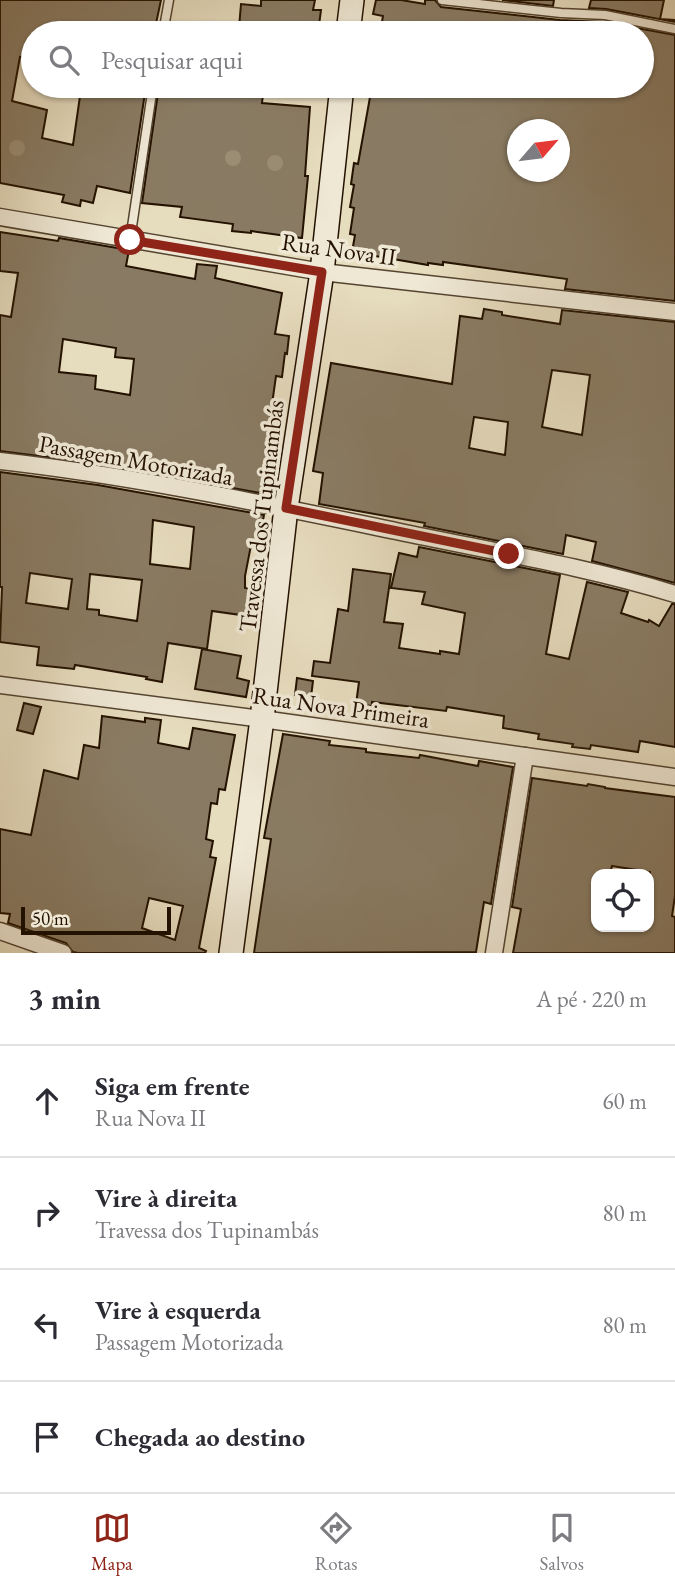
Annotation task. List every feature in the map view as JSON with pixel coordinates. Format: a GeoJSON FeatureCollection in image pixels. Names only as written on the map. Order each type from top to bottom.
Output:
{"type":"FeatureCollection","features":[{"type":"Feature","properties":{"kind":"street"},"geometry":{"type":"LineString","coordinates":[[349,21],[352,0]]}},
{"type":"Feature","properties":{"kind":"street","name":"Travessa dos Tupinambás"},"geometry":{"type":"LineString","coordinates":[[231,953],[286,508],[322,272],[341,98]]}},
{"type":"Feature","properties":{"kind":"street","name":"Rua Nova II"},"geometry":{"type":"LineString","coordinates":[[0,217],[322,272],[675,312]]}},
{"type":"Feature","properties":{"kind":"street","name":"Passagem Motorizada"},"geometry":{"type":"LineString","coordinates":[[0,461],[61,468],[286,508],[612,575],[675,594]]}},
{"type":"Feature","properties":{"kind":"street","name":"Rua Nova Primeira"},"geometry":{"type":"LineString","coordinates":[[0,685],[675,777]]}},
{"type":"Feature","properties":{"kind":"street"},"geometry":{"type":"LineString","coordinates":[[494,953],[525,757]]}},
{"type":"Feature","properties":{"kind":"street"},"geometry":{"type":"LineString","coordinates":[[0,931],[63,953]]}},
{"type":"Feature","properties":{"kind":"lane"},"geometry":{"type":"LineString","coordinates":[[165,21],[169,0]]}},
{"type":"Feature","properties":{"kind":"lane"},"geometry":{"type":"LineString","coordinates":[[442,0],[605,15],[635,21]]}},
{"type":"Feature","properties":{"kind":"lane"},"geometry":{"type":"LineString","coordinates":[[654,25],[675,29]]}},
{"type":"Feature","properties":{"kind":"lane"},"geometry":{"type":"LineString","coordinates":[[130,240],[151,98]]}},
{"type":"Feature","properties":{"kind":"building"},"geometry":{"type":"Polygon","coordinates":[[[0,0],[161,0],[157,21],[21,21],[21,57],[12,101],[47,110],[42,138],[73,145],[80,98],[144,98],[130,193],[97,186],[93,203],[81,200],[80,206],[62,202],[64,195],[0,183],[0,0]]]}},
{"type":"Feature","properties":{"kind":"building"},"geometry":{"type":"Polygon","coordinates":[[[261,0],[315,0],[313,10],[321,10],[320,21],[240,21],[241,4],[261,6],[261,0]]]}},
{"type":"Feature","properties":{"kind":"building"},"geometry":{"type":"Polygon","coordinates":[[[376,0],[425,4],[425,0],[435,0],[441,7],[582,21],[382,21],[383,16],[373,14],[376,0]]]}},
{"type":"Feature","properties":{"kind":"building"},"geometry":{"type":"Polygon","coordinates":[[[502,0],[554,0],[553,6],[502,0]]]}},
{"type":"Feature","properties":{"kind":"building"},"geometry":{"type":"Polygon","coordinates":[[[591,0],[664,0],[660,19],[675,22],[589,8],[591,0]]]}},
{"type":"Feature","properties":{"kind":"building"},"geometry":{"type":"Polygon","coordinates":[[[654,31],[675,35],[675,301],[565,289],[567,279],[443,262],[443,265],[428,265],[352,252],[355,235],[350,234],[354,208],[350,207],[354,163],[358,164],[370,98],[654,98],[654,31]]]}},
{"type":"Feature","properties":{"kind":"building"},"geometry":{"type":"Polygon","coordinates":[[[157,98],[263,98],[262,103],[310,107],[305,176],[308,176],[302,238],[232,231],[233,224],[180,217],[182,207],[142,203],[157,98]]]}},
{"type":"Feature","properties":{"kind":"building"},"geometry":{"type":"Polygon","coordinates":[[[0,232],[58,241],[59,238],[129,250],[126,266],[195,279],[197,264],[217,266],[215,278],[282,293],[275,334],[289,336],[282,377],[276,376],[266,447],[274,448],[267,479],[263,478],[260,493],[101,464],[0,451],[0,315],[11,317],[18,273],[0,271],[0,232]],[[63,339],[59,372],[96,376],[95,389],[130,395],[134,359],[115,357],[116,348],[63,339]]]}},
{"type":"Feature","properties":{"kind":"building"},"geometry":{"type":"Polygon","coordinates":[[[484,309],[502,312],[502,315],[560,324],[562,310],[675,322],[675,583],[592,561],[596,542],[566,535],[563,554],[424,526],[425,523],[319,504],[323,473],[313,471],[331,363],[452,384],[460,316],[482,319],[484,309]],[[552,370],[542,427],[582,435],[590,375],[552,370]],[[474,417],[469,448],[505,455],[508,422],[474,417]]]}},
{"type":"Feature","properties":{"kind":"building"},"geometry":{"type":"Polygon","coordinates":[[[0,472],[98,485],[264,515],[259,541],[252,540],[245,576],[245,588],[251,589],[248,616],[212,611],[207,649],[168,643],[162,682],[75,665],[74,669],[37,665],[39,647],[0,642],[0,472]],[[153,520],[150,564],[190,569],[194,527],[153,520]],[[30,573],[26,603],[68,609],[72,579],[30,573]],[[90,574],[87,609],[99,610],[99,615],[137,621],[142,580],[90,574]]]}},
{"type":"Feature","properties":{"kind":"building"},"geometry":{"type":"Polygon","coordinates":[[[419,547],[560,575],[546,654],[569,659],[587,582],[628,592],[621,613],[648,622],[649,620],[659,626],[672,604],[675,604],[675,747],[640,741],[638,752],[591,745],[590,749],[572,747],[573,744],[538,739],[539,734],[503,728],[504,716],[447,707],[446,711],[372,702],[372,706],[356,704],[359,682],[312,676],[314,661],[330,663],[338,609],[348,611],[353,569],[391,574],[384,622],[403,624],[399,648],[459,654],[465,613],[422,604],[425,592],[391,588],[399,553],[417,557],[419,547]]]}},
{"type":"Feature","properties":{"kind":"building"},"geometry":{"type":"Polygon","coordinates":[[[202,649],[241,656],[237,678],[249,681],[246,697],[195,689],[202,649]]]}},
{"type":"Feature","properties":{"kind":"building"},"geometry":{"type":"Polygon","coordinates":[[[297,678],[313,681],[311,697],[295,695],[297,678]]]}},
{"type":"Feature","properties":{"kind":"building"},"geometry":{"type":"Polygon","coordinates":[[[24,703],[41,707],[33,734],[17,730],[24,703]]]}},
{"type":"Feature","properties":{"kind":"building"},"geometry":{"type":"Polygon","coordinates":[[[102,716],[145,722],[145,718],[161,720],[158,743],[189,749],[193,728],[235,735],[225,790],[219,789],[217,804],[211,803],[206,839],[213,841],[210,857],[216,858],[199,948],[206,951],[205,953],[78,953],[73,952],[66,943],[8,923],[10,914],[0,913],[0,829],[31,835],[44,770],[78,779],[84,745],[99,748],[102,716]],[[149,898],[142,928],[175,940],[183,906],[149,898]]]}},
{"type":"Feature","properties":{"kind":"building"},"geometry":{"type":"Polygon","coordinates":[[[283,734],[330,741],[329,745],[366,749],[366,752],[419,758],[420,755],[478,766],[479,761],[513,767],[491,904],[484,902],[476,952],[254,953],[271,839],[264,838],[283,734]]]}},
{"type":"Feature","properties":{"kind":"building"},"geometry":{"type":"Polygon","coordinates":[[[532,778],[675,797],[675,896],[672,916],[675,917],[675,953],[513,953],[521,909],[512,907],[532,778]]]}},
{"type":"Feature","properties":{"kind":"route"},"geometry":{"type":"LineString","coordinates":[[130,240],[322,272],[286,508],[509,554]]}}]}
